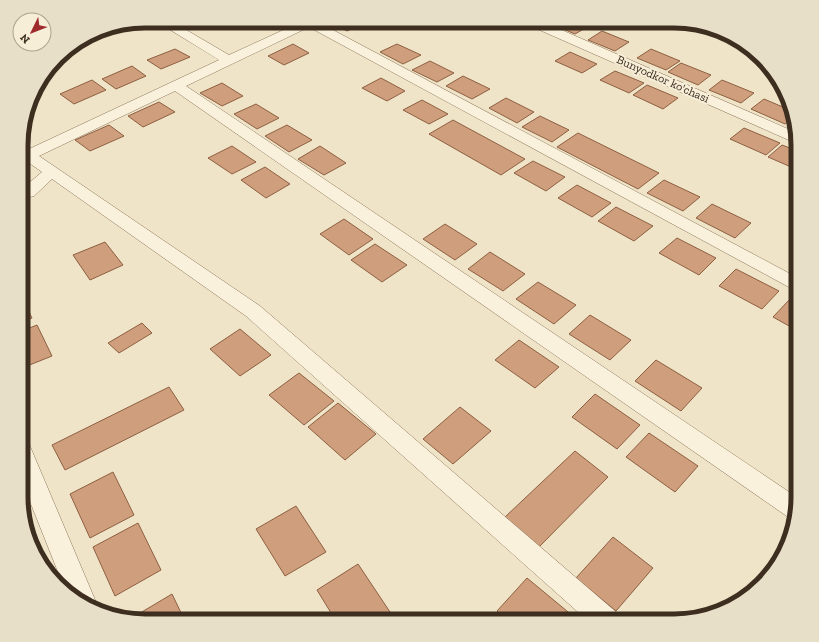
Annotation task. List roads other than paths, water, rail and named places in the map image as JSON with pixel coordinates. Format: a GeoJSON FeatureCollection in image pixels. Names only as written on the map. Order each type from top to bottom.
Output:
{"type":"FeatureCollection","features":[{"type":"Feature","properties":{"kind":"street"},"geometry":{"type":"LineString","coordinates":[[174,28],[228,60]]}},
{"type":"Feature","properties":{"kind":"street"},"geometry":{"type":"LineString","coordinates":[[28,153],[298,28]]}},
{"type":"Feature","properties":{"kind":"street"},"geometry":{"type":"LineString","coordinates":[[322,28],[791,282]]}},
{"type":"Feature","properties":{"kind":"street","name":"Bunyodkor ko'chasi"},"geometry":{"type":"LineString","coordinates":[[546,28],[790,136]]}},
{"type":"Feature","properties":{"kind":"street"},"geometry":{"type":"LineString","coordinates":[[174,85],[791,506]]}},
{"type":"Feature","properties":{"kind":"street"},"geometry":{"type":"LineString","coordinates":[[28,156],[253,311],[600,614]]}},
{"type":"Feature","properties":{"kind":"street"},"geometry":{"type":"LineString","coordinates":[[28,192],[51,172]]}},
{"type":"Feature","properties":{"kind":"street"},"geometry":{"type":"LineString","coordinates":[[28,468],[80,594]]}}]}
